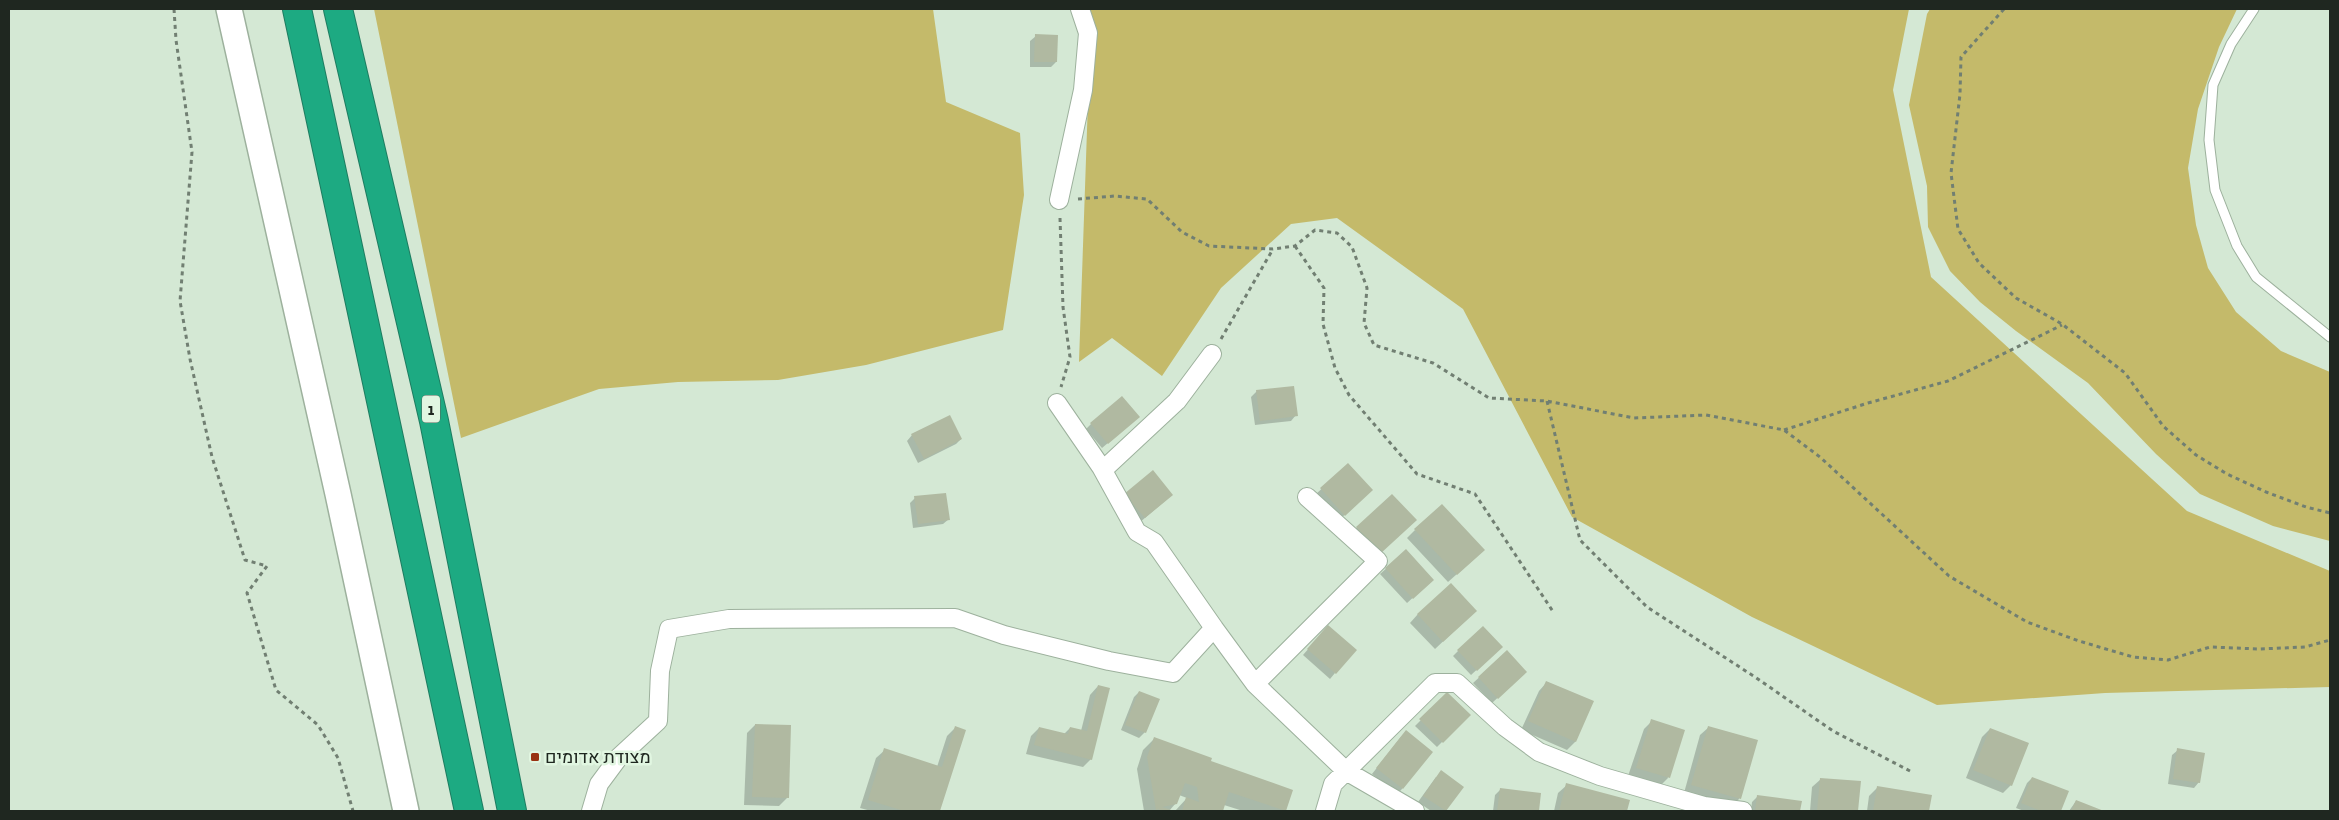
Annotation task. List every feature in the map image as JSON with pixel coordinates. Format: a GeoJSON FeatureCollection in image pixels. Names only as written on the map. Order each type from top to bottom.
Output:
{"type":"FeatureCollection","features":[{"type":"Feature","properties":{"kind":"highway"},"geometry":{"type":"LineString","coordinates":[[297,9],[469,811]]}},
{"type":"Feature","properties":{"kind":"highway","name":"1"},"geometry":{"type":"LineString","coordinates":[[338,9],[434,421],[512,811]]}},
{"type":"Feature","properties":{"kind":"main road"},"geometry":{"type":"LineString","coordinates":[[229,9],[332,465],[406,811]]}},
{"type":"Feature","properties":{"kind":"street"},"geometry":{"type":"LineString","coordinates":[[1059,200],[1083,90],[1088,33],[1080,9]]}},
{"type":"Feature","properties":{"kind":"street"},"geometry":{"type":"LineString","coordinates":[[1103,470],[1177,401],[1212,354]]}},
{"type":"Feature","properties":{"kind":"street"},"geometry":{"type":"LineString","coordinates":[[1057,403],[1103,470],[1137,532],[1154,542],[1255,684],[1346,772],[1415,811]]}},
{"type":"Feature","properties":{"kind":"street"},"geometry":{"type":"LineString","coordinates":[[1255,684],[1378,561],[1307,497]]}},
{"type":"Feature","properties":{"kind":"street"},"geometry":{"type":"LineString","coordinates":[[591,811],[599,784],[620,757],[658,721],[660,671],[669,629],[729,619],[955,618],[1004,635],[1109,661],[1173,673],[1214,628]]}},
{"type":"Feature","properties":{"kind":"street"},"geometry":{"type":"LineString","coordinates":[[1325,811],[1333,784],[1435,682],[1457,683],[1505,727],[1539,752],[1609,778],[1704,806],[1743,811]]}},
{"type":"Feature","properties":{"kind":"lane"},"geometry":{"type":"LineString","coordinates":[[2254,9],[2231,44],[2213,85],[2209,140],[2215,190],[2237,246],[2256,277],[2330,337]]}},
{"type":"Feature","properties":{"kind":"path"},"geometry":{"type":"LineString","coordinates":[[174,9],[176,40],[192,152],[180,301],[190,359],[212,457],[244,560],[267,566],[247,593],[276,690],[318,725],[338,758],[353,811]]}},
{"type":"Feature","properties":{"kind":"path"},"geometry":{"type":"LineString","coordinates":[[2004,9],[1961,57],[1960,94],[1950,173],[1958,229],[1979,263],[2016,298],[2062,324],[2125,372],[2163,426],[2196,455],[2226,474],[2266,492],[2306,507],[2330,513]]}},
{"type":"Feature","properties":{"kind":"path"},"geometry":{"type":"LineString","coordinates":[[1057,403],[1070,357],[1063,307],[1059,200],[1115,196],[1147,199],[1182,232],[1209,246],[1274,249],[1295,246],[1315,230],[1337,233],[1352,247],[1367,288],[1364,323],[1374,345],[1433,363],[1490,398],[1547,401],[1634,418],[1706,415],[1784,430],[1820,457],[1949,576],[2027,622],[2079,642],[2133,657],[2168,660],[2210,647],[2259,650],[2305,647],[2330,640]]}},
{"type":"Feature","properties":{"kind":"path"},"geometry":{"type":"LineString","coordinates":[[1295,246],[1324,288],[1322,324],[1335,368],[1349,395],[1417,474],[1475,494],[1554,613]]}},
{"type":"Feature","properties":{"kind":"path"},"geometry":{"type":"LineString","coordinates":[[1212,354],[1274,249]]}},
{"type":"Feature","properties":{"kind":"path"},"geometry":{"type":"LineString","coordinates":[[1784,430],[1868,403],[1948,381],[2062,324]]}},
{"type":"Feature","properties":{"kind":"path"},"geometry":{"type":"LineString","coordinates":[[1547,401],[1580,540],[1646,607],[1755,677],[1833,731],[1910,771]]}},
{"type":"Feature","properties":{"kind":"shaded area"},"geometry":{"type":"Polygon","coordinates":[[[374,9],[933,9],[946,102],[1020,133],[1024,195],[1003,330],[866,365],[778,380],[678,382],[599,389],[461,438],[374,9]]]}},
{"type":"Feature","properties":{"kind":"shaded area"},"geometry":{"type":"Polygon","coordinates":[[[1070,9],[1909,9],[1893,90],[1931,277],[2187,511],[2330,571],[2330,687],[2105,693],[1937,705],[1752,617],[1572,517],[1463,309],[1337,218],[1291,224],[1221,288],[1162,376],[1112,338],[1079,362],[1090,43],[1070,9]]]}},
{"type":"Feature","properties":{"kind":"shaded area"},"geometry":{"type":"Polygon","coordinates":[[[1930,9],[2237,9],[2219,47],[2198,109],[2188,168],[2196,225],[2208,268],[2236,312],[2281,351],[2330,372],[2330,541],[2273,526],[2200,494],[2156,454],[2088,383],[2016,331],[1980,302],[1950,271],[1928,227],[1927,186],[1909,105],[1927,14],[1930,9]]]}},
{"type":"Feature","properties":{"kind":"building"},"geometry":{"type":"Polygon","coordinates":[[[1035,34],[1058,35],[1057,62],[1034,62],[1035,34]]]}},
{"type":"Feature","properties":{"kind":"building"},"geometry":{"type":"Polygon","coordinates":[[[1294,386],[1298,416],[1260,421],[1256,390],[1294,386]]]}},
{"type":"Feature","properties":{"kind":"building"},"geometry":{"type":"Polygon","coordinates":[[[1122,396],[1140,417],[1108,444],[1090,423],[1122,396]]]}},
{"type":"Feature","properties":{"kind":"building"},"geometry":{"type":"Polygon","coordinates":[[[950,415],[962,439],[924,459],[911,434],[950,415]]]}},
{"type":"Feature","properties":{"kind":"building"},"geometry":{"type":"Polygon","coordinates":[[[1348,463],[1373,490],[1345,516],[1320,488],[1348,463]]]}},
{"type":"Feature","properties":{"kind":"building"},"geometry":{"type":"Polygon","coordinates":[[[1153,470],[1173,495],[1145,518],[1124,494],[1153,470]]]}},
{"type":"Feature","properties":{"kind":"building"},"geometry":{"type":"Polygon","coordinates":[[[946,493],[950,520],[918,524],[914,496],[946,493]]]}},
{"type":"Feature","properties":{"kind":"building"},"geometry":{"type":"Polygon","coordinates":[[[1392,494],[1417,520],[1380,554],[1356,527],[1392,494]]]}},
{"type":"Feature","properties":{"kind":"building"},"geometry":{"type":"Polygon","coordinates":[[[1442,504],[1485,550],[1457,575],[1414,529],[1442,504]]]}},
{"type":"Feature","properties":{"kind":"building"},"geometry":{"type":"Polygon","coordinates":[[[1406,549],[1434,580],[1413,599],[1385,568],[1406,549]]]}},
{"type":"Feature","properties":{"kind":"building"},"geometry":{"type":"Polygon","coordinates":[[[1451,583],[1477,611],[1443,642],[1417,614],[1451,583]]]}},
{"type":"Feature","properties":{"kind":"building"},"geometry":{"type":"Polygon","coordinates":[[[1328,625],[1357,650],[1336,674],[1307,649],[1328,625]]]}},
{"type":"Feature","properties":{"kind":"building"},"geometry":{"type":"Polygon","coordinates":[[[1483,626],[1503,647],[1477,671],[1457,650],[1483,626]]]}},
{"type":"Feature","properties":{"kind":"building"},"geometry":{"type":"Polygon","coordinates":[[[1507,650],[1527,672],[1498,699],[1478,677],[1507,650]]]}},
{"type":"Feature","properties":{"kind":"building"},"geometry":{"type":"Polygon","coordinates":[[[1546,681],[1594,701],[1576,742],[1528,721],[1546,681]]]}},
{"type":"Feature","properties":{"kind":"building"},"geometry":{"type":"Polygon","coordinates":[[[1098,685],[1110,688],[1092,760],[1034,745],[1039,727],[1068,734],[1070,727],[1087,731],[1098,685]]]}},
{"type":"Feature","properties":{"kind":"building"},"geometry":{"type":"Polygon","coordinates":[[[1139,691],[1160,699],[1146,733],[1125,725],[1139,691]]]}},
{"type":"Feature","properties":{"kind":"building"},"geometry":{"type":"Polygon","coordinates":[[[1447,692],[1471,715],[1443,743],[1419,719],[1447,692]]]}},
{"type":"Feature","properties":{"kind":"building"},"geometry":{"type":"Polygon","coordinates":[[[1651,719],[1685,730],[1670,778],[1636,768],[1651,719]]]}},
{"type":"Feature","properties":{"kind":"building"},"geometry":{"type":"Polygon","coordinates":[[[755,724],[791,725],[789,798],[752,797],[755,724]]]}},
{"type":"Feature","properties":{"kind":"building"},"geometry":{"type":"Polygon","coordinates":[[[955,726],[966,730],[940,811],[904,811],[868,800],[884,748],[942,767],[955,726]]]}},
{"type":"Feature","properties":{"kind":"building"},"geometry":{"type":"Polygon","coordinates":[[[1708,726],[1758,740],[1741,799],[1691,785],[1708,726]]]}},
{"type":"Feature","properties":{"kind":"building"},"geometry":{"type":"Polygon","coordinates":[[[1990,728],[2029,743],[2012,786],[1973,770],[1990,728]]]}},
{"type":"Feature","properties":{"kind":"building"},"geometry":{"type":"Polygon","coordinates":[[[1406,730],[1433,752],[1403,789],[1376,768],[1406,730]]]}},
{"type":"Feature","properties":{"kind":"building"},"geometry":{"type":"Polygon","coordinates":[[[1154,737],[1212,758],[1211,761],[1293,790],[1286,811],[1229,792],[1223,811],[1182,811],[1186,797],[1199,802],[1197,787],[1185,783],[1177,804],[1162,807],[1174,811],[1156,810],[1147,757],[1154,737]]]}},
{"type":"Feature","properties":{"kind":"building"},"geometry":{"type":"Polygon","coordinates":[[[2177,748],[2205,753],[2200,783],[2173,779],[2177,748]]]}},
{"type":"Feature","properties":{"kind":"building"},"geometry":{"type":"Polygon","coordinates":[[[1441,770],[1464,787],[1446,811],[1423,796],[1441,770]]]}},
{"type":"Feature","properties":{"kind":"building"},"geometry":{"type":"Polygon","coordinates":[[[2032,777],[2069,791],[2061,811],[2041,811],[2021,803],[2032,777]]]}},
{"type":"Feature","properties":{"kind":"building"},"geometry":{"type":"Polygon","coordinates":[[[1820,778],[1861,781],[1858,811],[1817,811],[1820,778]]]}},
{"type":"Feature","properties":{"kind":"building"},"geometry":{"type":"Polygon","coordinates":[[[1566,783],[1630,800],[1627,811],[1559,811],[1566,783]]]}},
{"type":"Feature","properties":{"kind":"building"},"geometry":{"type":"Polygon","coordinates":[[[1877,786],[1932,795],[1929,811],[1873,811],[1877,786]]]}},
{"type":"Feature","properties":{"kind":"building"},"geometry":{"type":"Polygon","coordinates":[[[1500,788],[1541,793],[1539,811],[1497,811],[1500,788]]]}},
{"type":"Feature","properties":{"kind":"building"},"geometry":{"type":"Polygon","coordinates":[[[1757,795],[1802,801],[1800,811],[1755,811],[1757,795]]]}},
{"type":"Feature","properties":{"kind":"building"},"geometry":{"type":"Polygon","coordinates":[[[2076,800],[2104,811],[2071,811],[2076,800]]]}},
{"type":"Feature","properties":{"kind":"place","name":"מצודת אדומים"},"geometry":{"type":"Point","coordinates":[535,757]}}]}
